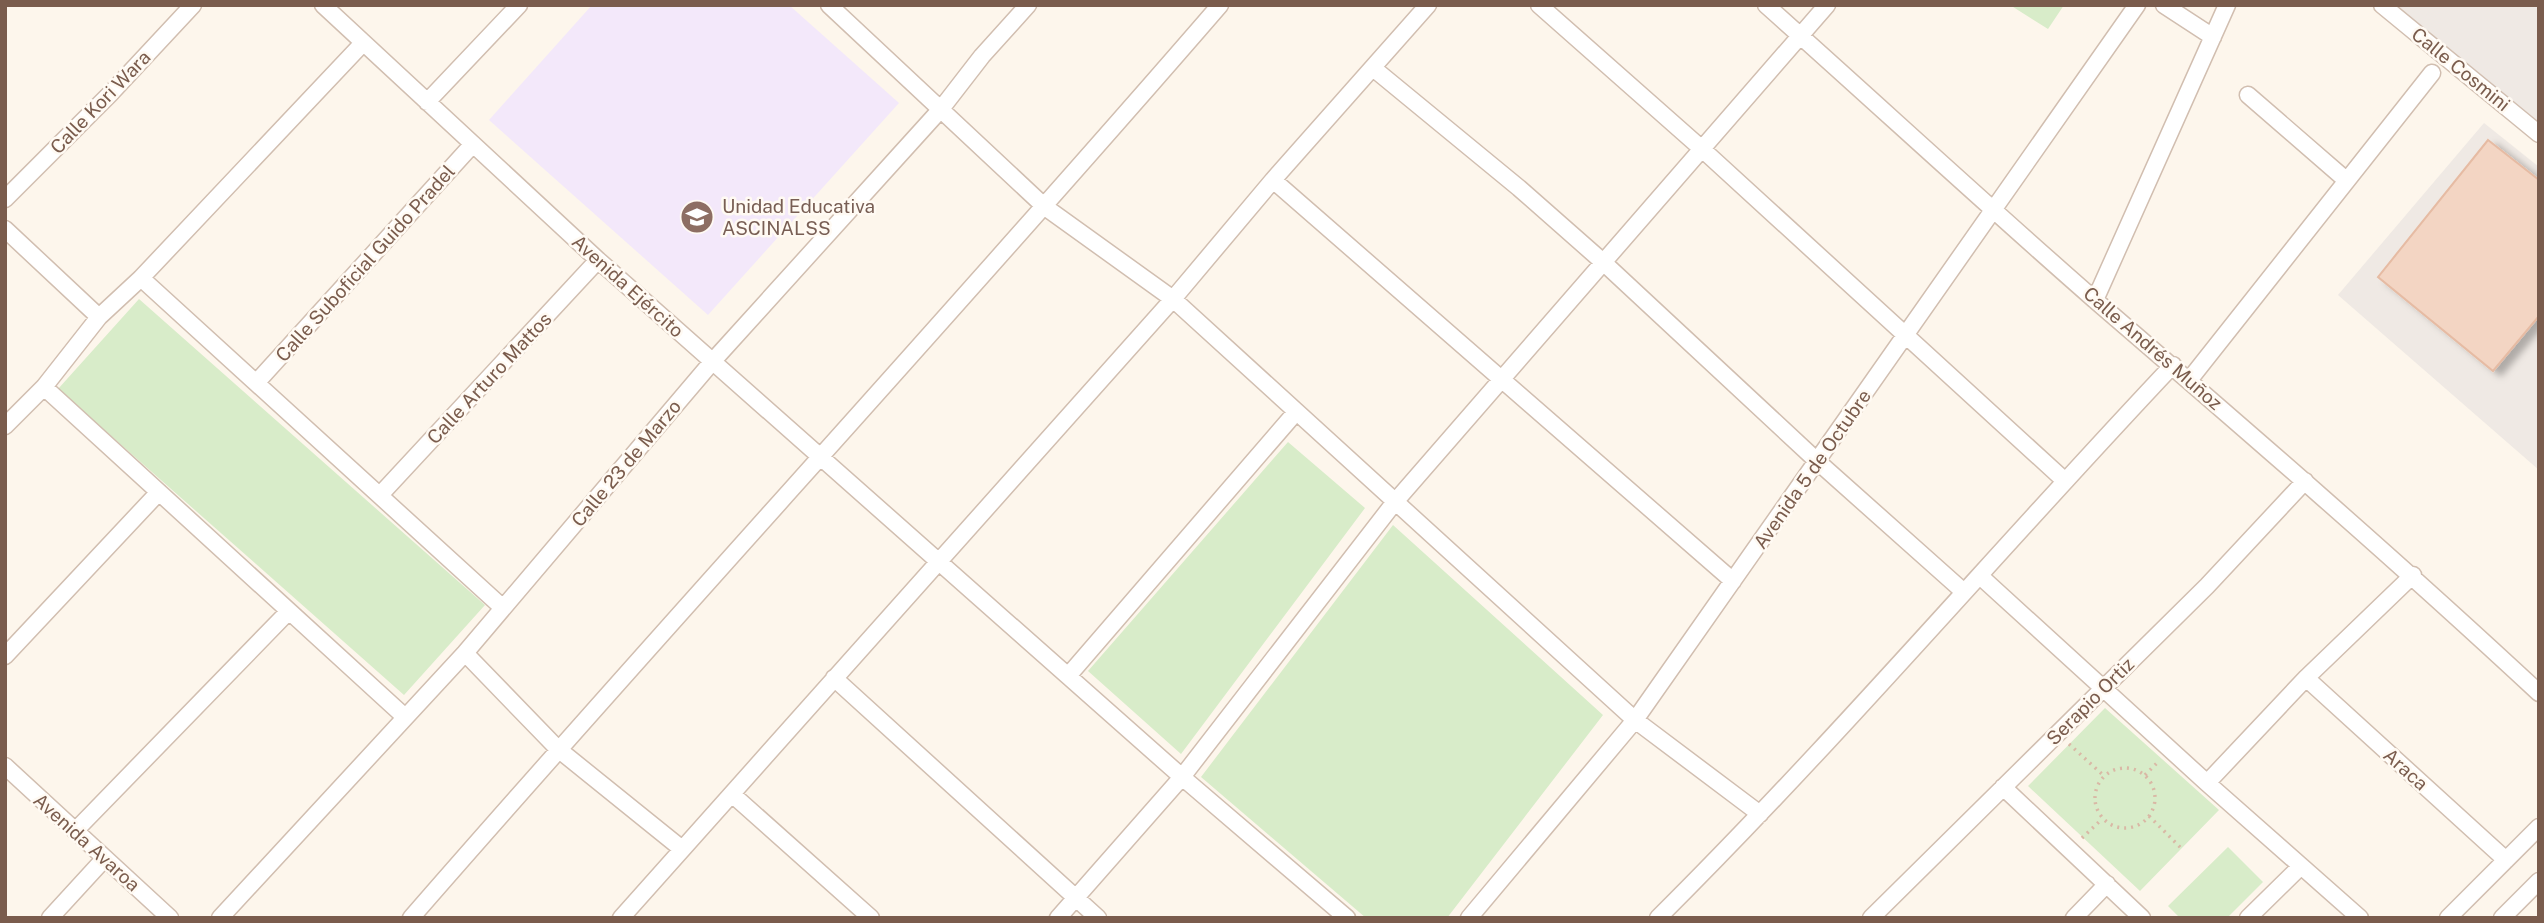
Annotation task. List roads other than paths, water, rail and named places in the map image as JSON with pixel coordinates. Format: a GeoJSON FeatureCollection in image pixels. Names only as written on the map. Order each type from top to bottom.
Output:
{"type":"FeatureCollection","features":[{"type":"Feature","properties":{"kind":"street","name":"Calle Kori Wara"},"geometry":{"type":"LineString","coordinates":[[5,199],[110,94],[193,5]]}},
{"type":"Feature","properties":{"kind":"street","name":"Avenida Ejército"},"geometry":{"type":"LineString","coordinates":[[323,5],[712,362],[1182,777],[1347,918]]}},
{"type":"Feature","properties":{"kind":"street"},"geometry":{"type":"LineString","coordinates":[[427,102],[519,5]]}},
{"type":"Feature","properties":{"kind":"street"},"geometry":{"type":"LineString","coordinates":[[829,5],[1045,207],[1173,299],[1635,720],[1760,814]]}},
{"type":"Feature","properties":{"kind":"street","name":"Calle 23 de Marzo"},"geometry":{"type":"LineString","coordinates":[[220,918],[465,653],[712,362],[940,109],[1028,5]]}},
{"type":"Feature","properties":{"kind":"street"},"geometry":{"type":"LineString","coordinates":[[411,918],[558,749],[1045,207],[1220,5]]}},
{"type":"Feature","properties":{"kind":"street"},"geometry":{"type":"LineString","coordinates":[[1539,5],[1702,149],[1904,337],[2064,480]]}},
{"type":"Feature","properties":{"kind":"street","name":"Calle Andrés Muñoz"},"geometry":{"type":"LineString","coordinates":[[1766,5],[2095,300],[2190,379],[2413,575],[2539,693]]}},
{"type":"Feature","properties":{"kind":"street"},"geometry":{"type":"LineString","coordinates":[[1058,918],[1182,777],[1394,503],[1827,5]]}},
{"type":"Feature","properties":{"kind":"street","name":"Avenida 5 de Octubre"},"geometry":{"type":"LineString","coordinates":[[1469,918],[1635,720],[2137,5]]}},
{"type":"Feature","properties":{"kind":"street"},"geometry":{"type":"LineString","coordinates":[[2164,5],[2213,37]]}},
{"type":"Feature","properties":{"kind":"street"},"geometry":{"type":"LineString","coordinates":[[2095,300],[2227,5]]}},
{"type":"Feature","properties":{"kind":"street","name":"Calle Cosmini"},"geometry":{"type":"LineString","coordinates":[[2382,5],[2539,134]]}},
{"type":"Feature","properties":{"kind":"street"},"geometry":{"type":"LineString","coordinates":[[625,916],[1173,299],[1426,6]]}},
{"type":"Feature","properties":{"kind":"street"},"geometry":{"type":"LineString","coordinates":[[5,426],[44,387],[99,317],[141,278],[363,43]]}},
{"type":"Feature","properties":{"kind":"street"},"geometry":{"type":"LineString","coordinates":[[1373,68],[1519,188],[1603,262],[1817,461],[1964,592]]}},
{"type":"Feature","properties":{"kind":"street"},"geometry":{"type":"LineString","coordinates":[[2190,379],[2432,73]]}},
{"type":"Feature","properties":{"kind":"street"},"geometry":{"type":"LineString","coordinates":[[2248,94],[2346,180]]}},
{"type":"Feature","properties":{"kind":"street","name":"Calle Suboficial Guido Pradel"},"geometry":{"type":"LineString","coordinates":[[256,383],[473,144]]}},
{"type":"Feature","properties":{"kind":"street"},"geometry":{"type":"LineString","coordinates":[[1273,180],[1733,581]]}},
{"type":"Feature","properties":{"kind":"street"},"geometry":{"type":"LineString","coordinates":[[5,229],[99,317]]}},
{"type":"Feature","properties":{"kind":"street","name":"Calle Arturo Mattos"},"geometry":{"type":"LineString","coordinates":[[380,495],[598,260]]}},
{"type":"Feature","properties":{"kind":"street"},"geometry":{"type":"LineString","coordinates":[[141,278],[503,608]]}},
{"type":"Feature","properties":{"kind":"street"},"geometry":{"type":"LineString","coordinates":[[1658,918],[1760,814],[1980,576],[2064,480],[2173,365]]}},
{"type":"Feature","properties":{"kind":"street"},"geometry":{"type":"LineString","coordinates":[[44,387],[405,717]]}},
{"type":"Feature","properties":{"kind":"street"},"geometry":{"type":"LineString","coordinates":[[1068,676],[1296,412]]}},
{"type":"Feature","properties":{"kind":"street","name":"Serapio Ortiz"},"geometry":{"type":"LineString","coordinates":[[1871,918],[2207,586],[2305,481]]}},
{"type":"Feature","properties":{"kind":"street"},"geometry":{"type":"LineString","coordinates":[[5,656],[159,492]]}},
{"type":"Feature","properties":{"kind":"street"},"geometry":{"type":"LineString","coordinates":[[2207,783],[2306,678],[2413,575]]}},
{"type":"Feature","properties":{"kind":"street"},"geometry":{"type":"LineString","coordinates":[[1980,576],[2360,918]]}},
{"type":"Feature","properties":{"kind":"street"},"geometry":{"type":"LineString","coordinates":[[75,831],[289,611]]}},
{"type":"Feature","properties":{"kind":"street"},"geometry":{"type":"LineString","coordinates":[[465,653],[558,749],[682,849]]}},
{"type":"Feature","properties":{"kind":"street"},"geometry":{"type":"LineString","coordinates":[[834,678],[1098,918]]}},
{"type":"Feature","properties":{"kind":"street","name":"Araca"},"geometry":{"type":"LineString","coordinates":[[2306,678],[2506,860]]}},
{"type":"Feature","properties":{"kind":"street","name":"Avenida Avaroa"},"geometry":{"type":"LineString","coordinates":[[5,766],[170,918]]}},
{"type":"Feature","properties":{"kind":"street"},"geometry":{"type":"LineString","coordinates":[[2003,787],[2142,918]]}},
{"type":"Feature","properties":{"kind":"street"},"geometry":{"type":"LineString","coordinates":[[733,795],[871,918]]}},
{"type":"Feature","properties":{"kind":"street"},"geometry":{"type":"LineString","coordinates":[[2448,918],[2539,827]]}},
{"type":"Feature","properties":{"kind":"street"},"geometry":{"type":"LineString","coordinates":[[50,918],[105,858]]}},
{"type":"Feature","properties":{"kind":"street"},"geometry":{"type":"LineString","coordinates":[[2249,918],[2301,866]]}},
{"type":"Feature","properties":{"kind":"street"},"geometry":{"type":"LineString","coordinates":[[2502,918],[2539,881]]}},
{"type":"Feature","properties":{"kind":"street"},"geometry":{"type":"LineString","coordinates":[[2074,918],[2107,884]]}},
{"type":"Feature","properties":{"kind":"place","name":"Unidad Educativa ASCINALSS"},"geometry":{"type":"Point","coordinates":[697,217]}}]}
